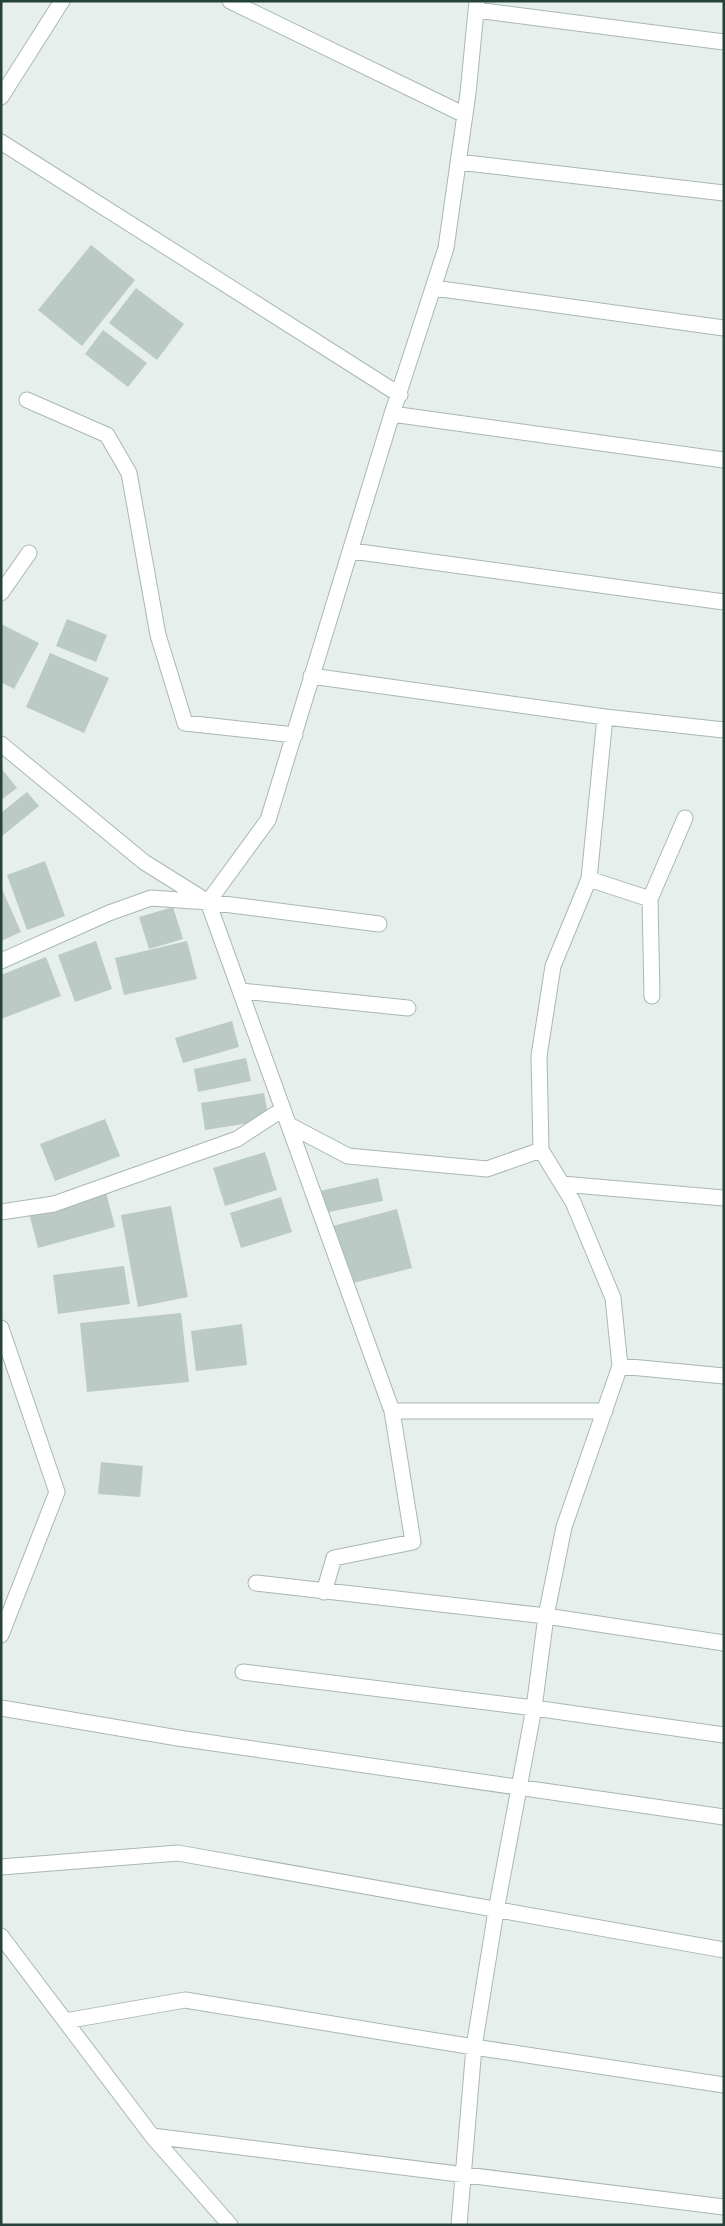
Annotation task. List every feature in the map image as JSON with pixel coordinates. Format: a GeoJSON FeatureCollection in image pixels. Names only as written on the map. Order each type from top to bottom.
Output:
{"type":"FeatureCollection","features":[{"type":"Feature","properties":{"kind":"street"},"geometry":{"type":"LineString","coordinates":[[1,97],[61,1]]}},
{"type":"Feature","properties":{"kind":"street"},"geometry":{"type":"LineString","coordinates":[[233,2],[465,115]]}},
{"type":"Feature","properties":{"kind":"street"},"geometry":{"type":"LineString","coordinates":[[208,902],[268,820],[392,414],[400,396],[434,288],[446,248],[465,115],[477,6],[724,42]]}},
{"type":"Feature","properties":{"kind":"street"},"geometry":{"type":"LineString","coordinates":[[1,142],[400,396]]}},
{"type":"Feature","properties":{"kind":"street"},"geometry":{"type":"LineString","coordinates":[[458,162],[724,193]]}},
{"type":"Feature","properties":{"kind":"street"},"geometry":{"type":"LineString","coordinates":[[434,288],[724,328]]}},
{"type":"Feature","properties":{"kind":"street"},"geometry":{"type":"LineString","coordinates":[[27,400],[107,435],[128,473],[158,635],[186,723],[295,734]]}},
{"type":"Feature","properties":{"kind":"street"},"geometry":{"type":"LineString","coordinates":[[392,414],[724,460]]}},
{"type":"Feature","properties":{"kind":"street"},"geometry":{"type":"LineString","coordinates":[[352,550],[724,602]]}},
{"type":"Feature","properties":{"kind":"street"},"geometry":{"type":"LineString","coordinates":[[1,593],[29,553]]}},
{"type":"Feature","properties":{"kind":"street"},"geometry":{"type":"LineString","coordinates":[[311,676],[605,717],[724,730]]}},
{"type":"Feature","properties":{"kind":"street"},"geometry":{"type":"LineString","coordinates":[[459,2225],[474,2047],[496,1911],[534,1708],[546,1616],[564,1527],[620,1366],[613,1298],[573,1202],[541,1150],[539,1056],[553,966],[589,879],[605,717]]}},
{"type":"Feature","properties":{"kind":"street"},"geometry":{"type":"LineString","coordinates":[[1,744],[144,862],[208,902],[392,1411],[412,1542],[334,1558],[324,1592]]}},
{"type":"Feature","properties":{"kind":"street"},"geometry":{"type":"LineString","coordinates":[[652,996],[650,899],[685,818]]}},
{"type":"Feature","properties":{"kind":"street"},"geometry":{"type":"LineString","coordinates":[[589,879],[650,899]]}},
{"type":"Feature","properties":{"kind":"street"},"geometry":{"type":"LineString","coordinates":[[1,962],[109,913],[151,898],[208,902],[379,924]]}},
{"type":"Feature","properties":{"kind":"street"},"geometry":{"type":"LineString","coordinates":[[241,991],[408,1008]]}},
{"type":"Feature","properties":{"kind":"street"},"geometry":{"type":"LineString","coordinates":[[1,1212],[54,1204],[237,1139],[283,1109]]}},
{"type":"Feature","properties":{"kind":"street"},"geometry":{"type":"LineString","coordinates":[[289,1125],[348,1156],[488,1169],[541,1150]]}},
{"type":"Feature","properties":{"kind":"street"},"geometry":{"type":"LineString","coordinates":[[562,1184],[724,1198]]}},
{"type":"Feature","properties":{"kind":"street"},"geometry":{"type":"LineString","coordinates":[[1,1328],[58,1492],[1,1635]]}},
{"type":"Feature","properties":{"kind":"street"},"geometry":{"type":"LineString","coordinates":[[620,1366],[724,1376]]}},
{"type":"Feature","properties":{"kind":"street"},"geometry":{"type":"LineString","coordinates":[[392,1411],[605,1411]]}},
{"type":"Feature","properties":{"kind":"street"},"geometry":{"type":"LineString","coordinates":[[256,1583],[546,1616],[724,1643]]}},
{"type":"Feature","properties":{"kind":"street"},"geometry":{"type":"LineString","coordinates":[[243,1672],[534,1708],[724,1735]]}},
{"type":"Feature","properties":{"kind":"street"},"geometry":{"type":"LineString","coordinates":[[1,1708],[178,1738],[724,1817]]}},
{"type":"Feature","properties":{"kind":"street"},"geometry":{"type":"LineString","coordinates":[[1,1867],[178,1853],[724,1950]]}},
{"type":"Feature","properties":{"kind":"street"},"geometry":{"type":"LineString","coordinates":[[1,1936],[152,2136],[230,2225]]}},
{"type":"Feature","properties":{"kind":"street"},"geometry":{"type":"LineString","coordinates":[[65,2020],[185,2000],[474,2047],[724,2084]]}},
{"type":"Feature","properties":{"kind":"street"},"geometry":{"type":"LineString","coordinates":[[152,2136],[724,2207]]}},
{"type":"Feature","properties":{"kind":"building"},"geometry":{"type":"Polygon","coordinates":[[[91,245],[135,280],[82,346],[38,310],[91,245]]]}},
{"type":"Feature","properties":{"kind":"building"},"geometry":{"type":"Polygon","coordinates":[[[136,288],[184,324],[157,360],[109,323],[136,288]]]}},
{"type":"Feature","properties":{"kind":"building"},"geometry":{"type":"Polygon","coordinates":[[[103,330],[147,363],[128,387],[85,354],[103,330]]]}},
{"type":"Feature","properties":{"kind":"building"},"geometry":{"type":"Polygon","coordinates":[[[67,619],[107,635],[96,662],[56,646],[67,619]]]}},
{"type":"Feature","properties":{"kind":"building"},"geometry":{"type":"Polygon","coordinates":[[[1,624],[39,643],[14,689],[1,682],[1,624]]]}},
{"type":"Feature","properties":{"kind":"building"},"geometry":{"type":"Polygon","coordinates":[[[50,653],[109,678],[84,733],[26,707],[50,653]]]}},
{"type":"Feature","properties":{"kind":"building"},"geometry":{"type":"Polygon","coordinates":[[[1,768],[17,788],[1,800],[1,768]]]}},
{"type":"Feature","properties":{"kind":"building"},"geometry":{"type":"Polygon","coordinates":[[[27,792],[39,806],[1,837],[1,813],[27,792]]]}},
{"type":"Feature","properties":{"kind":"building"},"geometry":{"type":"Polygon","coordinates":[[[45,861],[65,916],[27,930],[7,875],[45,861]]]}},
{"type":"Feature","properties":{"kind":"building"},"geometry":{"type":"Polygon","coordinates":[[[1,887],[21,932],[1,941],[1,887]]]}},
{"type":"Feature","properties":{"kind":"building"},"geometry":{"type":"Polygon","coordinates":[[[173,907],[183,939],[149,949],[139,917],[173,907]]]}},
{"type":"Feature","properties":{"kind":"building"},"geometry":{"type":"Polygon","coordinates":[[[96,941],[112,989],[75,1002],[58,955],[96,941]]]}},
{"type":"Feature","properties":{"kind":"building"},"geometry":{"type":"Polygon","coordinates":[[[187,941],[197,979],[124,995],[115,958],[187,941]]]}},
{"type":"Feature","properties":{"kind":"building"},"geometry":{"type":"Polygon","coordinates":[[[46,957],[61,996],[1,1019],[1,975],[46,957]]]}},
{"type":"Feature","properties":{"kind":"building"},"geometry":{"type":"Polygon","coordinates":[[[232,1021],[239,1047],[183,1063],[175,1038],[232,1021]]]}},
{"type":"Feature","properties":{"kind":"building"},"geometry":{"type":"Polygon","coordinates":[[[246,1058],[251,1081],[198,1092],[194,1069],[246,1058]]]}},
{"type":"Feature","properties":{"kind":"building"},"geometry":{"type":"Polygon","coordinates":[[[264,1093],[269,1120],[205,1130],[201,1103],[264,1093]]]}},
{"type":"Feature","properties":{"kind":"building"},"geometry":{"type":"Polygon","coordinates":[[[105,1119],[120,1156],[55,1181],[40,1144],[105,1119]]]}},
{"type":"Feature","properties":{"kind":"building"},"geometry":{"type":"Polygon","coordinates":[[[265,1152],[277,1190],[225,1206],[213,1168],[265,1152]]]}},
{"type":"Feature","properties":{"kind":"building"},"geometry":{"type":"Polygon","coordinates":[[[378,1178],[383,1201],[324,1213],[320,1191],[378,1178]]]}},
{"type":"Feature","properties":{"kind":"building"},"geometry":{"type":"Polygon","coordinates":[[[106,1192],[115,1227],[38,1248],[29,1213],[106,1192]]]}},
{"type":"Feature","properties":{"kind":"building"},"geometry":{"type":"Polygon","coordinates":[[[281,1197],[292,1232],[241,1248],[230,1213],[281,1197]]]}},
{"type":"Feature","properties":{"kind":"building"},"geometry":{"type":"Polygon","coordinates":[[[171,1206],[188,1297],[138,1307],[121,1215],[171,1206]]]}},
{"type":"Feature","properties":{"kind":"building"},"geometry":{"type":"Polygon","coordinates":[[[397,1209],[412,1268],[349,1284],[333,1226],[397,1209]]]}},
{"type":"Feature","properties":{"kind":"building"},"geometry":{"type":"Polygon","coordinates":[[[124,1266],[130,1304],[58,1314],[53,1275],[124,1266]]]}},
{"type":"Feature","properties":{"kind":"building"},"geometry":{"type":"Polygon","coordinates":[[[181,1313],[189,1382],[87,1392],[80,1323],[181,1313]]]}},
{"type":"Feature","properties":{"kind":"building"},"geometry":{"type":"Polygon","coordinates":[[[242,1324],[247,1365],[196,1371],[191,1331],[242,1324]]]}},
{"type":"Feature","properties":{"kind":"building"},"geometry":{"type":"Polygon","coordinates":[[[101,1462],[143,1466],[140,1497],[98,1494],[101,1462]]]}}]}
